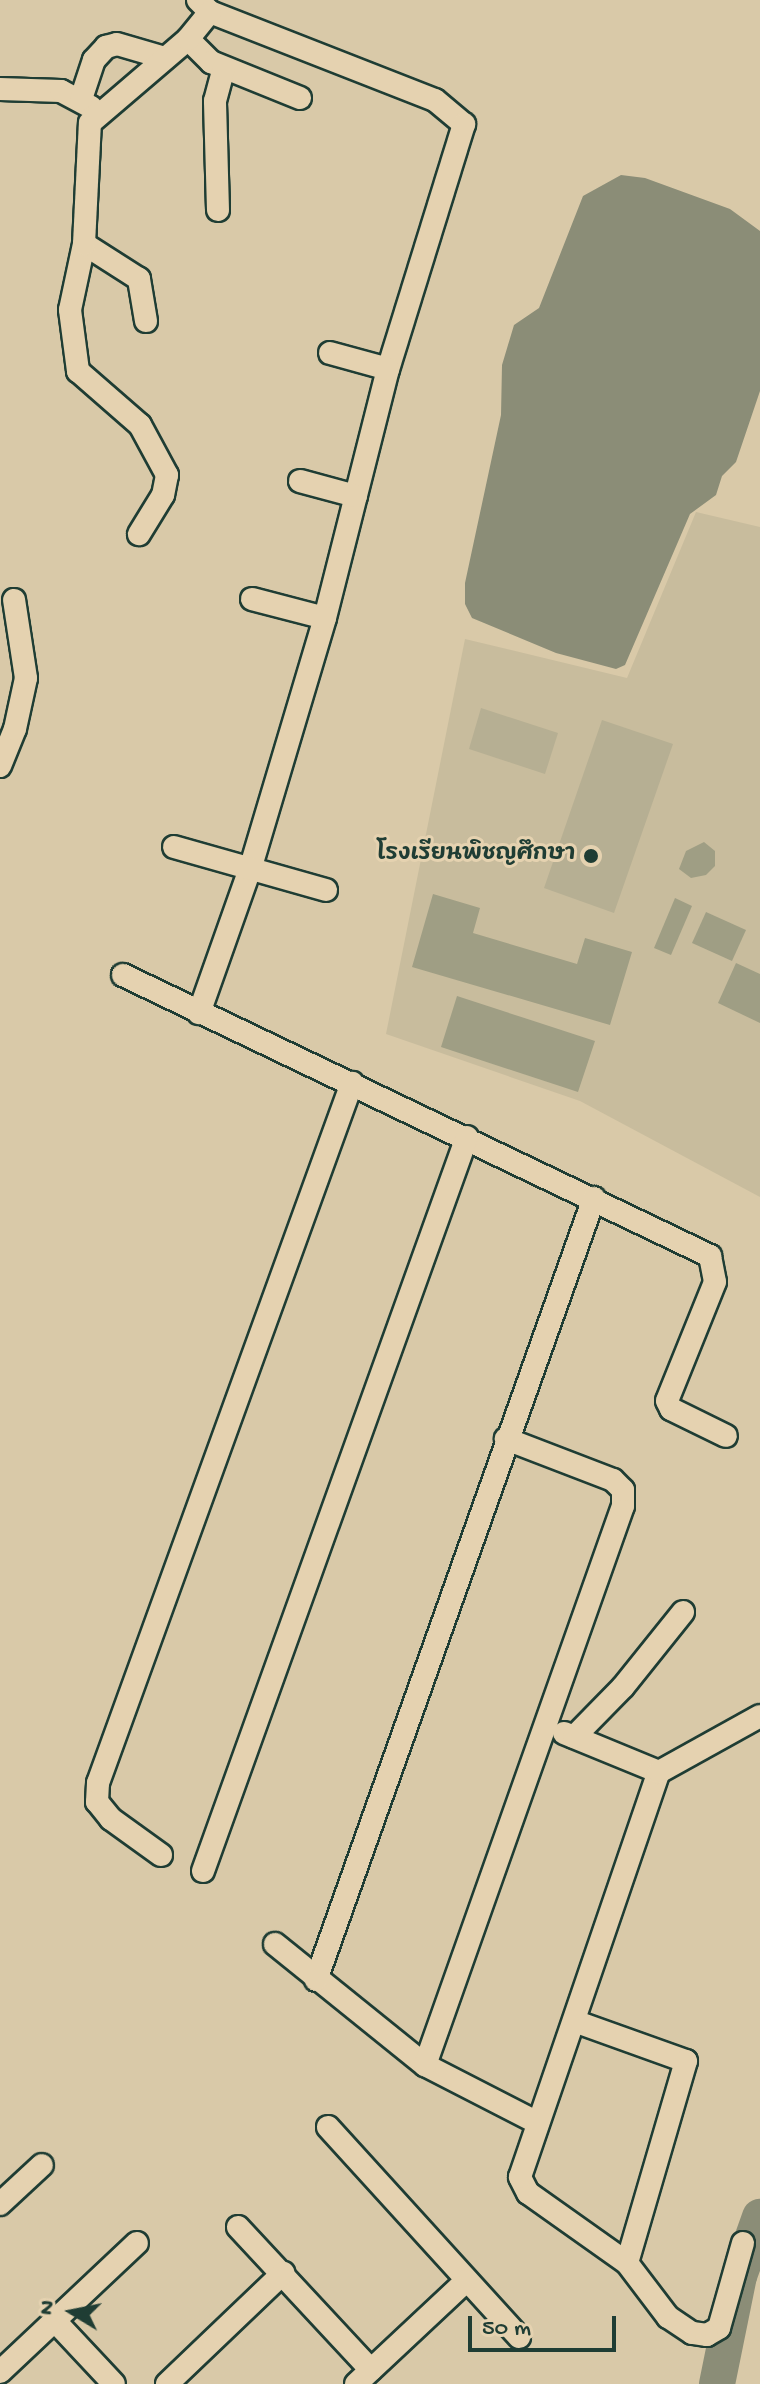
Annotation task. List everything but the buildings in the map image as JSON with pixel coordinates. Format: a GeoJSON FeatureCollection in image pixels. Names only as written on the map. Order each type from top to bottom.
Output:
{"type":"FeatureCollection","features":[{"type":"Feature","properties":{"kind":"street"},"geometry":{"type":"LineString","coordinates":[[90,106],[165,58],[188,39],[204,6],[435,100],[464,124],[388,369],[325,618],[250,869],[199,1013]]}},
{"type":"Feature","properties":{"kind":"street"},"geometry":{"type":"LineString","coordinates":[[188,39],[224,68],[300,98]]}},
{"type":"Feature","properties":{"kind":"street"},"geometry":{"type":"LineString","coordinates":[[139,534],[163,495],[167,475],[140,425],[78,371],[70,310],[84,244],[94,60],[106,47],[117,44],[165,58]]}},
{"type":"Feature","properties":{"kind":"street"},"geometry":{"type":"LineString","coordinates":[[218,210],[215,101],[224,68]]}},
{"type":"Feature","properties":{"kind":"street"},"geometry":{"type":"LineString","coordinates":[[0,89],[61,91],[90,106]]}},
{"type":"Feature","properties":{"kind":"street"},"geometry":{"type":"LineString","coordinates":[[84,244],[139,279],[146,321]]}},
{"type":"Feature","properties":{"kind":"street"},"geometry":{"type":"LineString","coordinates":[[330,353],[388,369]]}},
{"type":"Feature","properties":{"kind":"street"},"geometry":{"type":"LineString","coordinates":[[300,481],[356,496]]}},
{"type":"Feature","properties":{"kind":"street"},"geometry":{"type":"LineString","coordinates":[[252,599],[325,618]]}},
{"type":"Feature","properties":{"kind":"street"},"geometry":{"type":"LineString","coordinates":[[0,766],[15,729],[26,678],[14,600]]}},
{"type":"Feature","properties":{"kind":"street"},"geometry":{"type":"LineString","coordinates":[[174,847],[326,890]]}},
{"type":"Feature","properties":{"kind":"street"},"geometry":{"type":"LineString","coordinates":[[123,975],[467,1137],[710,1256],[715,1264],[715,1282],[667,1401],[671,1409],[726,1436]]}},
{"type":"Feature","properties":{"kind":"street"},"geometry":{"type":"LineString","coordinates":[[161,1855],[111,1819],[97,1802],[98,1783],[352,1083]]}},
{"type":"Feature","properties":{"kind":"street"},"geometry":{"type":"LineString","coordinates":[[203,1871],[467,1137]]}},
{"type":"Feature","properties":{"kind":"street"},"geometry":{"type":"LineString","coordinates":[[316,1980],[594,1198]]}},
{"type":"Feature","properties":{"kind":"street"},"geometry":{"type":"LineString","coordinates":[[425,2065],[623,1506],[623,1490],[613,1480],[506,1439]]}},
{"type":"Feature","properties":{"kind":"street"},"geometry":{"type":"LineString","coordinates":[[574,1737],[623,1687],[683,1612]]}},
{"type":"Feature","properties":{"kind":"street"},"geometry":{"type":"LineString","coordinates":[[743,2243],[719,2328],[707,2335],[692,2333],[668,2317],[627,2263],[522,2187],[520,2177],[659,1772],[760,1716]]}},
{"type":"Feature","properties":{"kind":"street"},"geometry":{"type":"LineString","coordinates":[[545,1725],[659,1772]]}},
{"type":"Feature","properties":{"kind":"street"},"geometry":{"type":"LineString","coordinates":[[275,1944],[425,2065],[538,2123]]}},
{"type":"Feature","properties":{"kind":"street"},"geometry":{"type":"LineString","coordinates":[[574,2021],[686,2061],[627,2263]]}},
{"type":"Feature","properties":{"kind":"street"},"geometry":{"type":"LineString","coordinates":[[328,2127],[519,2337]]}},
{"type":"Feature","properties":{"kind":"street"},"geometry":{"type":"LineString","coordinates":[[0,2204],[42,2165]]}},
{"type":"Feature","properties":{"kind":"street"},"geometry":{"type":"LineString","coordinates":[[238,2227],[283,2273],[363,2377],[466,2281]]}},
{"type":"Feature","properties":{"kind":"street"},"geometry":{"type":"LineString","coordinates":[[0,2372],[137,2243]]}},
{"type":"Feature","properties":{"kind":"street"},"geometry":{"type":"LineString","coordinates":[[167,2384],[283,2273]]}},
{"type":"Feature","properties":{"kind":"street"},"geometry":{"type":"LineString","coordinates":[[55,2321],[114,2384]]}},
{"type":"Feature","properties":{"kind":"shaded area"},"geometry":{"type":"Polygon","coordinates":[[[621,175],[645,178],[730,209],[760,231],[760,391],[736,462],[722,476],[716,495],[690,514],[625,665],[616,669],[556,653],[472,618],[465,604],[465,583],[501,415],[502,365],[514,325],[539,308],[583,196],[621,175]]]}},
{"type":"Feature","properties":{"kind":"shaded area","name":"โรงเรียนพิชญศึกษา"},"geometry":{"type":"Polygon","coordinates":[[[696,512],[760,527],[760,1197],[580,1101],[386,1034],[465,639],[627,678],[696,512]]]}},
{"type":"Feature","properties":{"kind":"shaded area"},"geometry":{"type":"Polygon","coordinates":[[[481,708],[558,733],[545,774],[469,749],[481,708]]]}},
{"type":"Feature","properties":{"kind":"shaded area"},"geometry":{"type":"Polygon","coordinates":[[[602,720],[673,744],[614,913],[544,888],[602,720]]]}},
{"type":"Feature","properties":{"kind":"waterway"},"geometry":{"type":"LineString","coordinates":[[717,2384],[739,2276],[760,2217]]}},
{"type":"Feature","properties":{"kind":"place","name":"โรงเรียนพิชญศึกษา"},"geometry":{"type":"Point","coordinates":[591,856]}}]}
